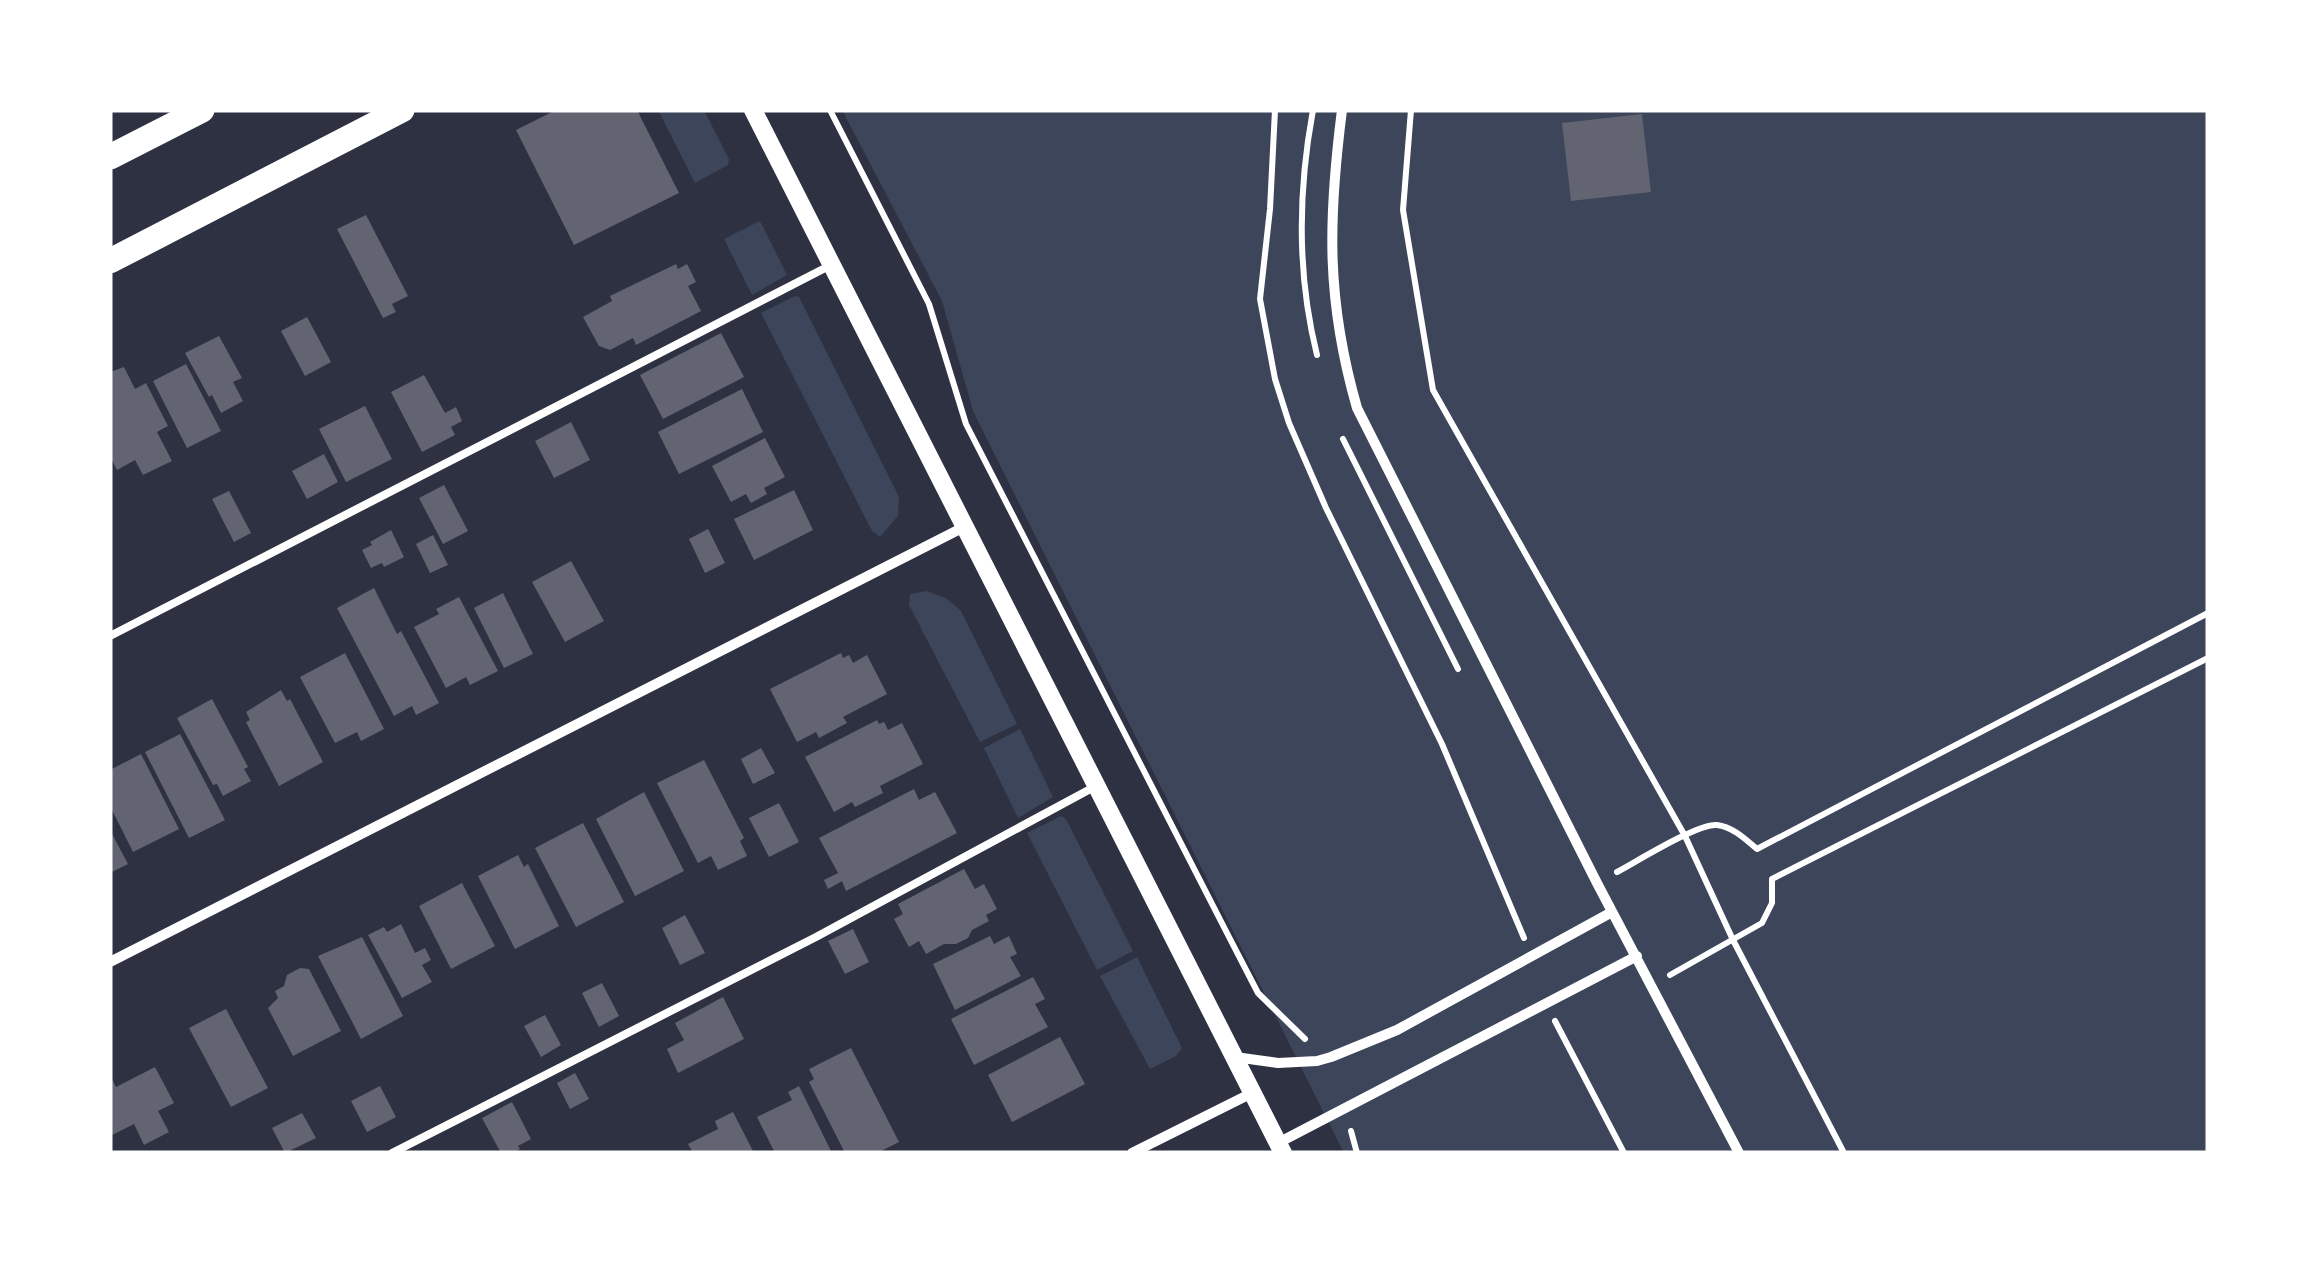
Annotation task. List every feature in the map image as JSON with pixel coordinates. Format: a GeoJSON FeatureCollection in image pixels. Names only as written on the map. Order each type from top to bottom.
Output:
{"type":"FeatureCollection","features":[{"type":"Feature","properties":{"kind":"main road"},"geometry":{"type":"LineString","coordinates":[[110,156],[202,110]]}},
{"type":"Feature","properties":{"kind":"main road"},"geometry":{"type":"LineString","coordinates":[[110,262],[402,110]]}},
{"type":"Feature","properties":{"kind":"street"},"geometry":{"type":"LineString","coordinates":[[753,110],[1280,1148],[1637,956]]}},
{"type":"Feature","properties":{"kind":"street"},"geometry":{"type":"LineString","coordinates":[[1342,110],[1333,178],[1334,307],[1357,408],[1612,912],[1739,1153]]}},
{"type":"Feature","properties":{"kind":"street"},"geometry":{"type":"LineString","coordinates":[[110,962],[964,527]]}},
{"type":"Feature","properties":{"kind":"street"},"geometry":{"type":"LineString","coordinates":[[1234,1057],[1278,1063],[1331,1057],[1397,1030],[1612,912]]}},
{"type":"Feature","properties":{"kind":"street"},"geometry":{"type":"LineString","coordinates":[[1132,1153],[1252,1093]]}},
{"type":"Feature","properties":{"kind":"lane"},"geometry":{"type":"LineString","coordinates":[[110,636],[832,264]]}},
{"type":"Feature","properties":{"kind":"lane"},"geometry":{"type":"LineString","coordinates":[[392,1153],[816,937],[1096,786]]}},
{"type":"Feature","properties":{"kind":"path"},"geometry":{"type":"LineString","coordinates":[[830,110],[929,304],[966,424],[1258,992],[1302,1034],[1312,1052]]}},
{"type":"Feature","properties":{"kind":"path"},"geometry":{"type":"LineString","coordinates":[[1275,110],[1260,299],[1275,380],[1326,508],[1442,744],[1520,923]]}},
{"type":"Feature","properties":{"kind":"path"},"geometry":{"type":"LineString","coordinates":[[1411,110],[1403,210],[1432,390],[1684,836],[1844,1153]]}},
{"type":"Feature","properties":{"kind":"path"},"geometry":{"type":"LineString","coordinates":[[1617,872],[1713,824],[1736,832],[1757,848],[2208,613]]}},
{"type":"Feature","properties":{"kind":"path"},"geometry":{"type":"LineString","coordinates":[[1670,975],[1762,924],[1772,902],[1772,879],[2208,658]]}},
{"type":"Feature","properties":{"kind":"path"},"geometry":{"type":"LineString","coordinates":[[1562,1032],[1624,1153]]}},
{"type":"Feature","properties":{"kind":"path"},"geometry":{"type":"LineString","coordinates":[[1350,1128],[1356,1153]]}},
{"type":"Feature","properties":{"kind":"shaded area"},"geometry":{"type":"Polygon","coordinates":[[[658,110],[704,110],[729,159],[728,165],[695,183],[658,110]]]}},
{"type":"Feature","properties":{"kind":"shaded area"},"geometry":{"type":"Polygon","coordinates":[[[842,110],[2208,110],[2208,1153],[1344,1153],[973,411],[942,301],[842,110]]]}},
{"type":"Feature","properties":{"kind":"shaded area"},"geometry":{"type":"Polygon","coordinates":[[[760,221],[787,275],[752,295],[724,239],[760,221]]]}},
{"type":"Feature","properties":{"kind":"shaded area"},"geometry":{"type":"Polygon","coordinates":[[[799,297],[899,497],[898,516],[880,537],[872,531],[761,313],[799,297]]]}},
{"type":"Feature","properties":{"kind":"shaded area"},"geometry":{"type":"Polygon","coordinates":[[[926,591],[946,598],[961,611],[1017,724],[980,742],[909,605],[910,594],[926,591]]]}},
{"type":"Feature","properties":{"kind":"shaded area"},"geometry":{"type":"Polygon","coordinates":[[[1020,729],[1053,797],[1018,818],[984,748],[1020,729]]]}},
{"type":"Feature","properties":{"kind":"shaded area"},"geometry":{"type":"Polygon","coordinates":[[[1061,816],[1133,951],[1097,970],[1027,833],[1061,816]]]}},
{"type":"Feature","properties":{"kind":"shaded area"},"geometry":{"type":"Polygon","coordinates":[[[1137,957],[1182,1048],[1176,1056],[1150,1069],[1100,976],[1137,957]]]}},
{"type":"Feature","properties":{"kind":"building"},"geometry":{"type":"Polygon","coordinates":[[[556,110],[637,110],[679,193],[574,245],[516,130],[556,110]]]}},
{"type":"Feature","properties":{"kind":"building"},"geometry":{"type":"Polygon","coordinates":[[[1642,114],[1651,192],[1571,201],[1562,123],[1642,114]]]}},
{"type":"Feature","properties":{"kind":"building"},"geometry":{"type":"Polygon","coordinates":[[[366,215],[408,296],[392,304],[396,312],[383,318],[337,229],[366,215]]]}},
{"type":"Feature","properties":{"kind":"building"},"geometry":{"type":"Polygon","coordinates":[[[676,264],[678,269],[687,264],[696,282],[688,286],[701,311],[636,345],[633,338],[610,350],[599,346],[583,317],[612,301],[610,296],[676,264]]]}},
{"type":"Feature","properties":{"kind":"building"},"geometry":{"type":"Polygon","coordinates":[[[307,317],[331,362],[305,376],[281,331],[307,317]]]}},
{"type":"Feature","properties":{"kind":"building"},"geometry":{"type":"Polygon","coordinates":[[[721,333],[744,377],[663,419],[640,375],[721,333]]]}},
{"type":"Feature","properties":{"kind":"building"},"geometry":{"type":"Polygon","coordinates":[[[219,336],[242,378],[233,382],[243,401],[221,413],[185,353],[219,336]]]}},
{"type":"Feature","properties":{"kind":"building"},"geometry":{"type":"Polygon","coordinates":[[[186,364],[221,431],[187,448],[153,381],[186,364]]]}},
{"type":"Feature","properties":{"kind":"building"},"geometry":{"type":"Polygon","coordinates":[[[124,367],[135,389],[146,383],[168,426],[157,432],[172,461],[143,475],[135,460],[117,470],[110,456],[110,372],[124,367]]]}},
{"type":"Feature","properties":{"kind":"building"},"geometry":{"type":"Polygon","coordinates":[[[424,375],[445,413],[456,407],[462,421],[451,427],[455,435],[422,452],[391,392],[424,375]]]}},
{"type":"Feature","properties":{"kind":"building"},"geometry":{"type":"Polygon","coordinates":[[[742,389],[763,432],[679,474],[658,432],[742,389]]]}},
{"type":"Feature","properties":{"kind":"building"},"geometry":{"type":"Polygon","coordinates":[[[365,406],[392,459],[346,482],[319,429],[365,406]]]}},
{"type":"Feature","properties":{"kind":"building"},"geometry":{"type":"Polygon","coordinates":[[[571,422],[590,460],[554,478],[535,441],[571,422]]]}},
{"type":"Feature","properties":{"kind":"building"},"geometry":{"type":"Polygon","coordinates":[[[765,438],[785,477],[764,488],[767,494],[751,503],[746,494],[731,502],[712,466],[765,438]]]}},
{"type":"Feature","properties":{"kind":"building"},"geometry":{"type":"Polygon","coordinates":[[[324,454],[338,482],[307,499],[292,471],[324,454]]]}},
{"type":"Feature","properties":{"kind":"building"},"geometry":{"type":"Polygon","coordinates":[[[444,485],[468,531],[443,544],[419,498],[444,485]]]}},
{"type":"Feature","properties":{"kind":"building"},"geometry":{"type":"Polygon","coordinates":[[[794,490],[813,530],[754,560],[734,519],[794,490]]]}},
{"type":"Feature","properties":{"kind":"building"},"geometry":{"type":"Polygon","coordinates":[[[229,491],[251,533],[234,542],[212,499],[229,491]]]}},
{"type":"Feature","properties":{"kind":"building"},"geometry":{"type":"Polygon","coordinates":[[[708,529],[725,563],[705,573],[689,539],[708,529]]]}},
{"type":"Feature","properties":{"kind":"building"},"geometry":{"type":"Polygon","coordinates":[[[391,530],[404,557],[384,567],[382,563],[371,568],[362,550],[391,530]]]}},
{"type":"Feature","properties":{"kind":"building"},"geometry":{"type":"Polygon","coordinates":[[[433,535],[448,565],[430,573],[416,544],[433,535]]]}},
{"type":"Feature","properties":{"kind":"building"},"geometry":{"type":"Polygon","coordinates":[[[571,561],[604,621],[565,642],[532,582],[571,561]]]}},
{"type":"Feature","properties":{"kind":"building"},"geometry":{"type":"Polygon","coordinates":[[[374,588],[439,703],[416,715],[412,706],[394,716],[337,608],[374,588]]]}},
{"type":"Feature","properties":{"kind":"building"},"geometry":{"type":"Polygon","coordinates":[[[503,593],[533,654],[504,668],[474,608],[503,593]]]}},
{"type":"Feature","properties":{"kind":"building"},"geometry":{"type":"Polygon","coordinates":[[[459,597],[498,671],[470,685],[466,677],[446,688],[414,627],[439,614],[436,609],[459,597]]]}},
{"type":"Feature","properties":{"kind":"building"},"geometry":{"type":"Polygon","coordinates":[[[345,653],[384,729],[361,741],[357,732],[335,743],[300,677],[345,653]]]}},
{"type":"Feature","properties":{"kind":"building"},"geometry":{"type":"Polygon","coordinates":[[[841,653],[843,658],[849,655],[853,663],[867,655],[887,694],[843,717],[847,723],[819,738],[816,732],[797,742],[770,689],[841,653]]]}},
{"type":"Feature","properties":{"kind":"building"},"geometry":{"type":"Polygon","coordinates":[[[281,690],[287,701],[290,699],[323,762],[279,786],[246,722],[250,720],[246,712],[281,690]]]}},
{"type":"Feature","properties":{"kind":"building"},"geometry":{"type":"Polygon","coordinates":[[[212,699],[248,767],[244,769],[251,781],[223,796],[217,784],[213,785],[177,718],[212,699]]]}},
{"type":"Feature","properties":{"kind":"building"},"geometry":{"type":"Polygon","coordinates":[[[877,720],[879,724],[884,722],[888,730],[902,723],[923,764],[880,786],[883,793],[834,812],[805,757],[877,720]]]}},
{"type":"Feature","properties":{"kind":"building"},"geometry":{"type":"Polygon","coordinates":[[[180,734],[225,820],[189,838],[145,752],[180,734]]]}},
{"type":"Feature","properties":{"kind":"building"},"geometry":{"type":"Polygon","coordinates":[[[761,748],[775,773],[753,784],[741,759],[761,748]]]}},
{"type":"Feature","properties":{"kind":"building"},"geometry":{"type":"Polygon","coordinates":[[[141,754],[179,829],[133,852],[110,806],[110,770],[141,754]]]}},
{"type":"Feature","properties":{"kind":"building"},"geometry":{"type":"Polygon","coordinates":[[[704,760],[744,838],[740,841],[747,856],[718,870],[711,856],[698,863],[657,783],[704,760]]]}},
{"type":"Feature","properties":{"kind":"building"},"geometry":{"type":"Polygon","coordinates":[[[914,789],[919,800],[935,792],[957,833],[846,891],[842,881],[828,889],[824,880],[838,873],[819,838],[914,789]]]}},
{"type":"Feature","properties":{"kind":"building"},"geometry":{"type":"Polygon","coordinates":[[[644,792],[684,871],[635,896],[596,819],[644,792]]]}},
{"type":"Feature","properties":{"kind":"building"},"geometry":{"type":"Polygon","coordinates":[[[779,803],[799,842],[769,857],[749,818],[779,803]]]}},
{"type":"Feature","properties":{"kind":"building"},"geometry":{"type":"Polygon","coordinates":[[[583,823],[624,902],[576,927],[535,848],[583,823]]]}},
{"type":"Feature","properties":{"kind":"building"},"geometry":{"type":"Polygon","coordinates":[[[110,830],[128,864],[110,873],[110,830]]]}},
{"type":"Feature","properties":{"kind":"building"},"geometry":{"type":"Polygon","coordinates":[[[518,855],[524,867],[528,864],[559,926],[515,949],[478,876],[518,855]]]}},
{"type":"Feature","properties":{"kind":"building"},"geometry":{"type":"Polygon","coordinates":[[[964,869],[975,889],[984,884],[997,909],[986,915],[989,921],[972,930],[968,938],[926,954],[919,941],[909,947],[894,919],[903,914],[898,904],[964,869]]]}},
{"type":"Feature","properties":{"kind":"building"},"geometry":{"type":"Polygon","coordinates":[[[462,883],[495,946],[451,969],[419,906],[462,883]]]}},
{"type":"Feature","properties":{"kind":"building"},"geometry":{"type":"Polygon","coordinates":[[[685,915],[705,953],[680,965],[662,928],[685,915]]]}},
{"type":"Feature","properties":{"kind":"building"},"geometry":{"type":"Polygon","coordinates":[[[401,924],[415,953],[425,948],[431,960],[422,965],[432,982],[402,998],[368,935],[384,927],[387,932],[401,924]]]}},
{"type":"Feature","properties":{"kind":"building"},"geometry":{"type":"Polygon","coordinates":[[[853,929],[869,962],[845,974],[828,941],[853,929]]]}},
{"type":"Feature","properties":{"kind":"building"},"geometry":{"type":"Polygon","coordinates":[[[990,936],[994,944],[1009,936],[1017,954],[1010,957],[1021,976],[955,1010],[933,964],[990,936]]]}},
{"type":"Feature","properties":{"kind":"building"},"geometry":{"type":"Polygon","coordinates":[[[362,937],[403,1016],[361,1039],[318,956],[362,937]]]}},
{"type":"Feature","properties":{"kind":"building"},"geometry":{"type":"Polygon","coordinates":[[[300,968],[309,969],[341,1031],[293,1056],[268,1008],[278,998],[275,991],[284,986],[287,975],[300,968]]]}},
{"type":"Feature","properties":{"kind":"building"},"geometry":{"type":"Polygon","coordinates":[[[1033,977],[1045,999],[1035,1004],[1048,1027],[974,1065],[951,1019],[1033,977]]]}},
{"type":"Feature","properties":{"kind":"building"},"geometry":{"type":"Polygon","coordinates":[[[602,983],[619,1016],[599,1027],[582,993],[602,983]]]}},
{"type":"Feature","properties":{"kind":"building"},"geometry":{"type":"Polygon","coordinates":[[[723,997],[744,1039],[678,1073],[667,1049],[684,1040],[675,1023],[723,997]]]}},
{"type":"Feature","properties":{"kind":"building"},"geometry":{"type":"Polygon","coordinates":[[[226,1009],[268,1088],[231,1107],[189,1028],[226,1009]]]}},
{"type":"Feature","properties":{"kind":"building"},"geometry":{"type":"Polygon","coordinates":[[[545,1015],[561,1045],[541,1057],[524,1026],[545,1015]]]}},
{"type":"Feature","properties":{"kind":"building"},"geometry":{"type":"Polygon","coordinates":[[[1060,1037],[1085,1084],[1012,1122],[988,1075],[1060,1037]]]}},
{"type":"Feature","properties":{"kind":"building"},"geometry":{"type":"Polygon","coordinates":[[[851,1048],[899,1142],[877,1153],[845,1153],[809,1082],[814,1079],[809,1069],[851,1048]]]}},
{"type":"Feature","properties":{"kind":"building"},"geometry":{"type":"Polygon","coordinates":[[[155,1067],[174,1103],[158,1111],[169,1132],[144,1145],[134,1124],[110,1136],[110,1075],[116,1087],[155,1067]]]}},
{"type":"Feature","properties":{"kind":"building"},"geometry":{"type":"Polygon","coordinates":[[[575,1073],[589,1099],[570,1109],[557,1083],[575,1073]]]}},
{"type":"Feature","properties":{"kind":"building"},"geometry":{"type":"Polygon","coordinates":[[[380,1086],[396,1117],[367,1132],[351,1101],[380,1086]]]}},
{"type":"Feature","properties":{"kind":"building"},"geometry":{"type":"Polygon","coordinates":[[[799,1086],[832,1153],[775,1153],[757,1117],[792,1100],[788,1092],[799,1086]]]}},
{"type":"Feature","properties":{"kind":"building"},"geometry":{"type":"Polygon","coordinates":[[[512,1102],[531,1139],[513,1153],[501,1153],[482,1118],[512,1102]]]}},
{"type":"Feature","properties":{"kind":"building"},"geometry":{"type":"Polygon","coordinates":[[[733,1112],[754,1153],[693,1153],[688,1144],[718,1129],[715,1121],[733,1112]]]}},
{"type":"Feature","properties":{"kind":"building"},"geometry":{"type":"Polygon","coordinates":[[[302,1113],[316,1138],[285,1153],[272,1128],[302,1113]]]}}]}
